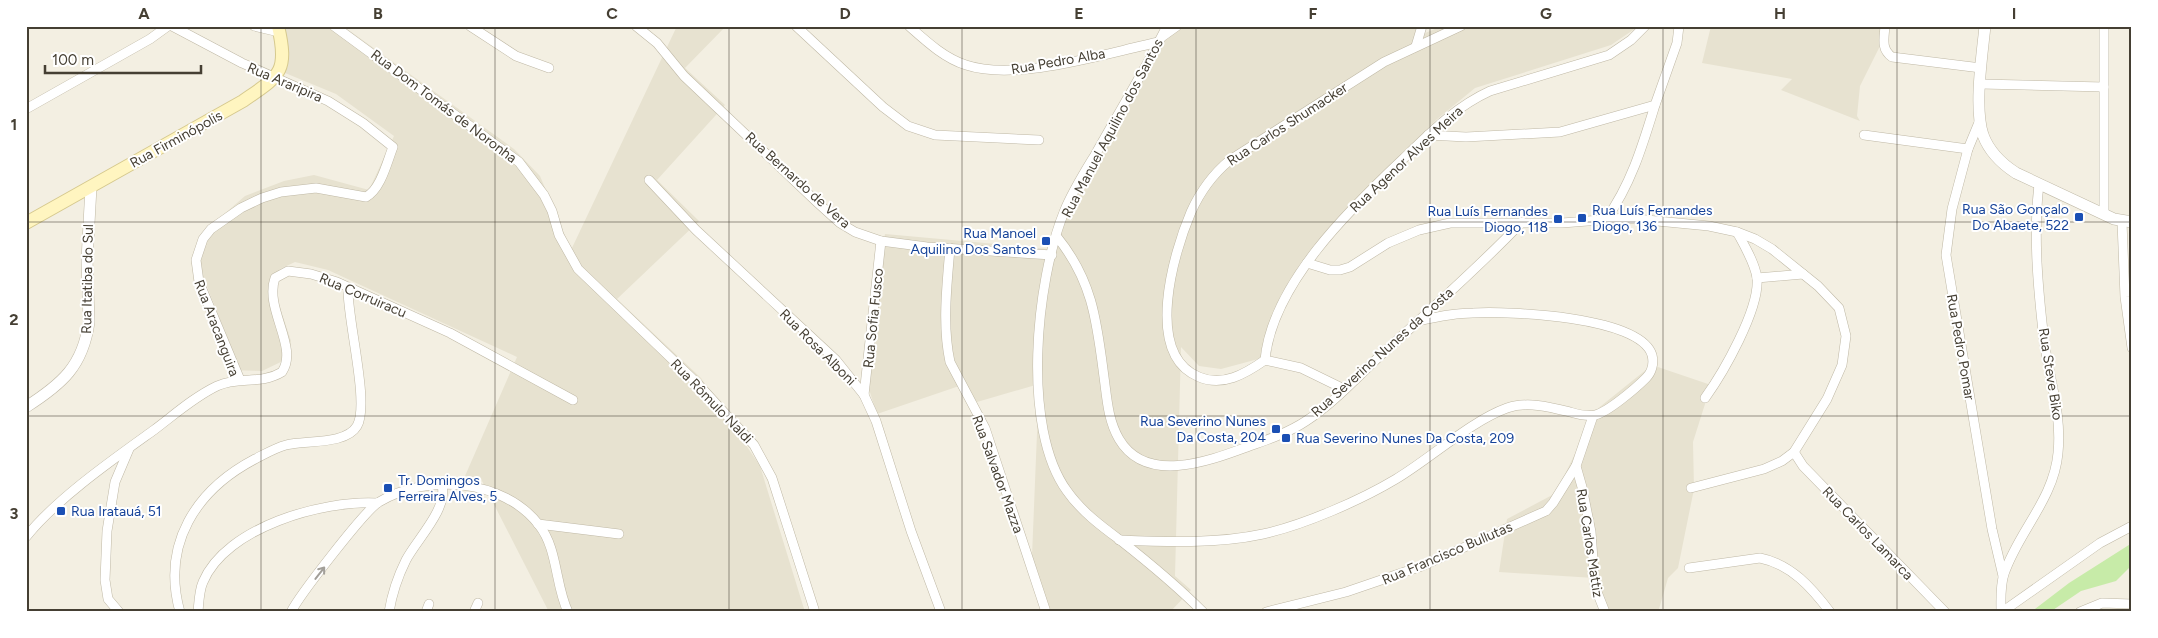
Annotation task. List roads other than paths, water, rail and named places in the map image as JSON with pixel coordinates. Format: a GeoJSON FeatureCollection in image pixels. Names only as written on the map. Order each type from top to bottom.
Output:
{"type":"FeatureCollection","features":[{"type":"Feature","properties":{"kind":"main road"},"geometry":{"type":"LineString","coordinates":[[275,78],[283,61],[279,29]]}},
{"type":"Feature","properties":{"kind":"main road","name":"Rua Firminópolis"},"geometry":{"type":"LineString","coordinates":[[26,223],[243,102],[275,78]]}},
{"type":"Feature","properties":{"kind":"street"},"geometry":{"type":"LineString","coordinates":[[26,109],[150,39],[168,26]]}},
{"type":"Feature","properties":{"kind":"street","name":"Rua Araripira"},"geometry":{"type":"LineString","coordinates":[[172,26],[275,78],[328,101],[363,123],[393,147],[373,191],[366,197],[360,197]]}},
{"type":"Feature","properties":{"kind":"street"},"geometry":{"type":"LineString","coordinates":[[254,26],[279,29]]}},
{"type":"Feature","properties":{"kind":"street","name":"Rua Dom Tomás de Noronha"},"geometry":{"type":"LineString","coordinates":[[334,26],[519,162],[540,188],[556,224]]}},
{"type":"Feature","properties":{"kind":"street"},"geometry":{"type":"LineString","coordinates":[[470,26],[516,56],[549,68]]}},
{"type":"Feature","properties":{"kind":"street"},"geometry":{"type":"LineString","coordinates":[[796,26],[882,108],[908,126],[935,135],[1039,140]]}},
{"type":"Feature","properties":{"kind":"street","name":"Rua Pedro Alba"},"geometry":{"type":"LineString","coordinates":[[909,26],[941,53],[964,65],[978,69],[1037,68],[1160,39]]}},
{"type":"Feature","properties":{"kind":"street","name":"Rua Manuel Aquilino dos Santos"},"geometry":{"type":"LineString","coordinates":[[1167,26],[1064,212],[1052,255],[1038,341],[1038,390],[1045,439],[1054,468],[1066,490],[1080,506],[1203,612]]}},
{"type":"Feature","properties":{"kind":"street"},"geometry":{"type":"LineString","coordinates":[[1160,39],[1177,26]]}},
{"type":"Feature","properties":{"kind":"street"},"geometry":{"type":"LineString","coordinates":[[1416,46],[1422,26]]}},
{"type":"Feature","properties":{"kind":"street","name":"Rua Carlos Shumacker"},"geometry":{"type":"LineString","coordinates":[[1265,360],[1243,374],[1221,381],[1191,374],[1177,358],[1167,323],[1167,298],[1178,252],[1191,212],[1214,175],[1230,160],[1315,104],[1384,62],[1461,26]]}},
{"type":"Feature","properties":{"kind":"street","name":"Rua Agenor Alves Meira"},"geometry":{"type":"LineString","coordinates":[[1265,360],[1279,314],[1307,263],[1341,220],[1449,116],[1476,97],[1509,84],[1608,55],[1631,40],[1645,26]]}},
{"type":"Feature","properties":{"kind":"street"},"geometry":{"type":"LineString","coordinates":[[1606,218],[1617,204],[1628,182],[1677,43],[1678,26]]}},
{"type":"Feature","properties":{"kind":"street"},"geometry":{"type":"LineString","coordinates":[[1885,26],[1884,47],[1886,53],[1892,57],[1981,68]]}},
{"type":"Feature","properties":{"kind":"street"},"geometry":{"type":"LineString","coordinates":[[1985,26],[1981,68],[1980,120],[1983,135],[2000,160],[2016,173],[2127,222],[2125,297],[2132,348]]}},
{"type":"Feature","properties":{"kind":"street"},"geometry":{"type":"LineString","coordinates":[[2104,26],[2104,213]]}},
{"type":"Feature","properties":{"kind":"street","name":"Rua Bernardo de Vera"},"geometry":{"type":"LineString","coordinates":[[639,29],[657,44],[684,76],[840,223],[866,237],[881,241],[1052,255]]}},
{"type":"Feature","properties":{"kind":"street"},"geometry":{"type":"LineString","coordinates":[[1981,84],[2104,87]]}},
{"type":"Feature","properties":{"kind":"street"},"geometry":{"type":"LineString","coordinates":[[1428,136],[1466,137],[1560,132],[1655,105]]}},
{"type":"Feature","properties":{"kind":"street","name":"Rua Pedro Pomar"},"geometry":{"type":"LineString","coordinates":[[1980,120],[1968,149],[1952,210],[1946,256],[1992,529],[2003,576]]}},
{"type":"Feature","properties":{"kind":"street"},"geometry":{"type":"LineString","coordinates":[[1864,135],[1968,149]]}},
{"type":"Feature","properties":{"kind":"street","name":"Rua Rosa Alboni"},"geometry":{"type":"LineString","coordinates":[[649,180],[696,230],[836,360],[864,396],[876,421],[911,531],[941,612]]}},
{"type":"Feature","properties":{"kind":"street","name":"Rua Steve Biko"},"geometry":{"type":"LineString","coordinates":[[2001,612],[2003,576],[2009,561],[2046,495],[2058,453],[2058,405],[2044,342],[2038,262],[2037,202],[2039,184]]}},
{"type":"Feature","properties":{"kind":"street","name":"Rua Itatiba do Sul"},"geometry":{"type":"LineString","coordinates":[[26,407],[71,372],[78,360],[86,338],[89,322],[88,224],[91,186]]}},
{"type":"Feature","properties":{"kind":"street","name":"Rua Aracanguira"},"geometry":{"type":"LineString","coordinates":[[26,537],[37,523],[130,446],[200,396],[227,382],[240,380],[199,282],[196,260],[203,239],[211,229],[241,208],[281,192],[316,188],[360,197]]}},
{"type":"Feature","properties":{"kind":"street"},"geometry":{"type":"LineString","coordinates":[[1307,263],[1330,270],[1340,270],[1350,267],[1388,243],[1434,226],[1458,223],[1562,223],[1606,218],[1650,219],[1709,226],[1738,232],[1772,249],[1830,296],[1839,308],[1846,336],[1842,365],[1836,380],[1794,452],[1782,461],[1764,469],[1691,488]]}},
{"type":"Feature","properties":{"kind":"street","name":"Rua Severino Nunes da Costa"},"geometry":{"type":"LineString","coordinates":[[1057,237],[1070,253],[1086,286],[1096,316],[1108,411],[1120,441],[1136,455],[1162,466],[1175,467],[1209,461],[1288,431],[1306,422],[1418,321],[1522,222]]}},
{"type":"Feature","properties":{"kind":"street","name":"Rua Rômulo Naldi"},"geometry":{"type":"LineString","coordinates":[[556,224],[568,255],[578,269],[702,388],[754,445],[768,469],[775,486],[815,612]]}},
{"type":"Feature","properties":{"kind":"street"},"geometry":{"type":"LineString","coordinates":[[1705,398],[1732,356],[1750,312],[1757,278],[1738,232]]}},
{"type":"Feature","properties":{"kind":"street","name":"Rua Sofia Fusco"},"geometry":{"type":"LineString","coordinates":[[864,396],[881,241]]}},
{"type":"Feature","properties":{"kind":"street","name":"Rua Salvador Mazza"},"geometry":{"type":"LineString","coordinates":[[950,248],[946,316],[950,362],[985,428],[1046,612]]}},
{"type":"Feature","properties":{"kind":"street","name":"Rua Corruiracu"},"geometry":{"type":"LineString","coordinates":[[240,380],[266,379],[274,377],[284,369],[286,347],[272,301],[275,278],[288,271],[322,276],[450,333],[573,400]]}},
{"type":"Feature","properties":{"kind":"street"},"geometry":{"type":"LineString","coordinates":[[1757,278],[1803,274]]}},
{"type":"Feature","properties":{"kind":"street"},"geometry":{"type":"LineString","coordinates":[[180,612],[175,588],[176,558],[193,513],[214,487],[233,471],[279,447],[335,439],[345,436],[356,428],[360,415],[361,390],[350,325],[348,288]]}},
{"type":"Feature","properties":{"kind":"street"},"geometry":{"type":"LineString","coordinates":[[1119,540],[1219,540],[1265,534],[1334,508],[1396,479],[1480,422],[1510,407],[1543,406],[1593,416],[1602,412],[1648,377],[1653,362],[1652,352],[1638,337],[1607,326],[1541,316],[1473,313],[1418,321]]}},
{"type":"Feature","properties":{"kind":"street"},"geometry":{"type":"LineString","coordinates":[[1265,360],[1301,368],[1344,389]]}},
{"type":"Feature","properties":{"kind":"street"},"geometry":{"type":"LineString","coordinates":[[1576,466],[1593,416]]}},
{"type":"Feature","properties":{"kind":"street"},"geometry":{"type":"LineString","coordinates":[[119,612],[108,599],[105,580],[107,530],[115,482],[130,446]]}},
{"type":"Feature","properties":{"kind":"street","name":"Rua Carlos Lamarca"},"geometry":{"type":"LineString","coordinates":[[1794,452],[1803,466],[1945,612]]}},
{"type":"Feature","properties":{"kind":"street","name":"Rua Francisco Bullutas"},"geometry":{"type":"LineString","coordinates":[[1266,612],[1346,592],[1422,566],[1546,511],[1554,503],[1576,466]]}},
{"type":"Feature","properties":{"kind":"street","name":"Rua Carlos Mattiz"},"geometry":{"type":"LineString","coordinates":[[1576,466],[1591,532],[1595,587],[1605,612]]}},
{"type":"Feature","properties":{"kind":"street"},"geometry":{"type":"LineString","coordinates":[[389,612],[407,558],[441,504],[444,492],[442,485]]}},
{"type":"Feature","properties":{"kind":"street"},"geometry":{"type":"LineString","coordinates":[[198,612],[203,583],[212,567],[233,547],[263,527],[288,516],[336,504],[376,503],[404,490],[442,485],[479,488],[499,494],[517,505],[538,524],[550,551],[568,612]]}},
{"type":"Feature","properties":{"kind":"street"},"geometry":{"type":"LineString","coordinates":[[291,612],[376,503]]}},
{"type":"Feature","properties":{"kind":"street"},"geometry":{"type":"LineString","coordinates":[[538,524],[619,534]]}},
{"type":"Feature","properties":{"kind":"street"},"geometry":{"type":"LineString","coordinates":[[2001,612],[2100,543],[2132,526]]}},
{"type":"Feature","properties":{"kind":"street"},"geometry":{"type":"LineString","coordinates":[[1689,568],[1760,558],[1770,560],[1809,585],[1830,612]]}},
{"type":"Feature","properties":{"kind":"street"},"geometry":{"type":"LineString","coordinates":[[474,612],[478,603]]}},
{"type":"Feature","properties":{"kind":"street"},"geometry":{"type":"LineString","coordinates":[[2080,612],[2102,603],[2132,604]]}},
{"type":"Feature","properties":{"kind":"place","name":"Rua São Gonçalo Do Abaete, 522"},"geometry":{"type":"Point","coordinates":[2079,217]}},
{"type":"Feature","properties":{"kind":"place","name":"Rua Luís Fernandes Diogo, 136"},"geometry":{"type":"Point","coordinates":[1582,218]}},
{"type":"Feature","properties":{"kind":"place","name":"Rua Luís Fernandes Diogo, 118"},"geometry":{"type":"Point","coordinates":[1558,219]}},
{"type":"Feature","properties":{"kind":"place","name":"Rua Manoel Aquilino Dos Santos"},"geometry":{"type":"Point","coordinates":[1046,241]}},
{"type":"Feature","properties":{"kind":"place","name":"Rua Severino Nunes Da Costa, 204"},"geometry":{"type":"Point","coordinates":[1276,429]}},
{"type":"Feature","properties":{"kind":"place","name":"Rua Severino Nunes Da Costa, 209"},"geometry":{"type":"Point","coordinates":[1286,438]}},
{"type":"Feature","properties":{"kind":"place","name":"Tr. Domingos Ferreira Alves, 5"},"geometry":{"type":"Point","coordinates":[388,488]}},
{"type":"Feature","properties":{"kind":"place","name":"Rua Iratauá, 51"},"geometry":{"type":"Point","coordinates":[61,511]}}]}
